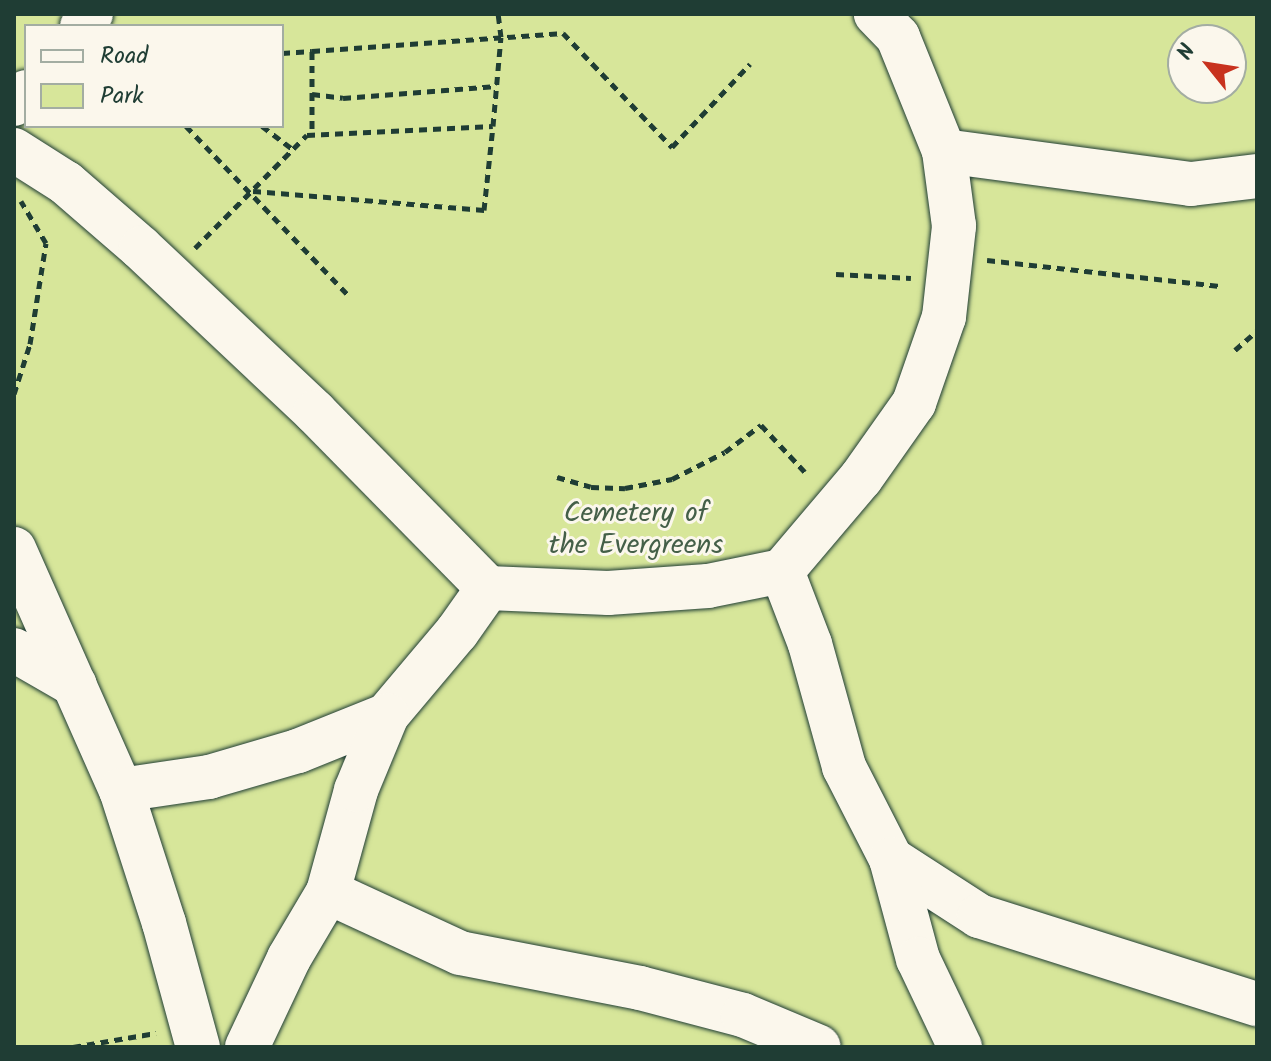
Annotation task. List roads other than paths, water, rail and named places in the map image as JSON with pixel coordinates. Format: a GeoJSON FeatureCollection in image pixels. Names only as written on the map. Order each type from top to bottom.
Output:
{"type":"FeatureCollection","features":[{"type":"Feature","properties":{"kind":"lane"},"geometry":{"type":"LineString","coordinates":[[14,150],[66,183],[169,275],[327,423],[488,588],[608,593],[708,586],[782,571],[861,478],[914,403],[944,317],[954,226],[944,151],[898,37],[876,14]]}},
{"type":"Feature","properties":{"kind":"lane"},"geometry":{"type":"LineString","coordinates":[[944,151],[1191,184],[1257,176]]}},
{"type":"Feature","properties":{"kind":"lane"},"geometry":{"type":"LineString","coordinates":[[14,549],[121,790],[195,1037]]}},
{"type":"Feature","properties":{"kind":"lane"},"geometry":{"type":"LineString","coordinates":[[782,571],[810,644],[844,767],[891,859],[918,959],[960,1047]]}},
{"type":"Feature","properties":{"kind":"lane"},"geometry":{"type":"LineString","coordinates":[[247,1047],[289,958],[328,892],[356,790],[387,715],[457,632],[488,588]]}},
{"type":"Feature","properties":{"kind":"lane"},"geometry":{"type":"LineString","coordinates":[[14,650],[75,685]]}},
{"type":"Feature","properties":{"kind":"lane"},"geometry":{"type":"LineString","coordinates":[[121,790],[209,777],[298,751],[387,715]]}},
{"type":"Feature","properties":{"kind":"lane"},"geometry":{"type":"LineString","coordinates":[[891,859],[979,916],[1257,1004]]}},
{"type":"Feature","properties":{"kind":"lane"},"geometry":{"type":"LineString","coordinates":[[328,892],[460,953],[549,973],[640,988],[743,1015],[819,1047]]}},
{"type":"Feature","properties":{"kind":"park label","name":"Cemetery of the Evergreens"},"geometry":{"type":"Point","coordinates":[636,530]}}]}
